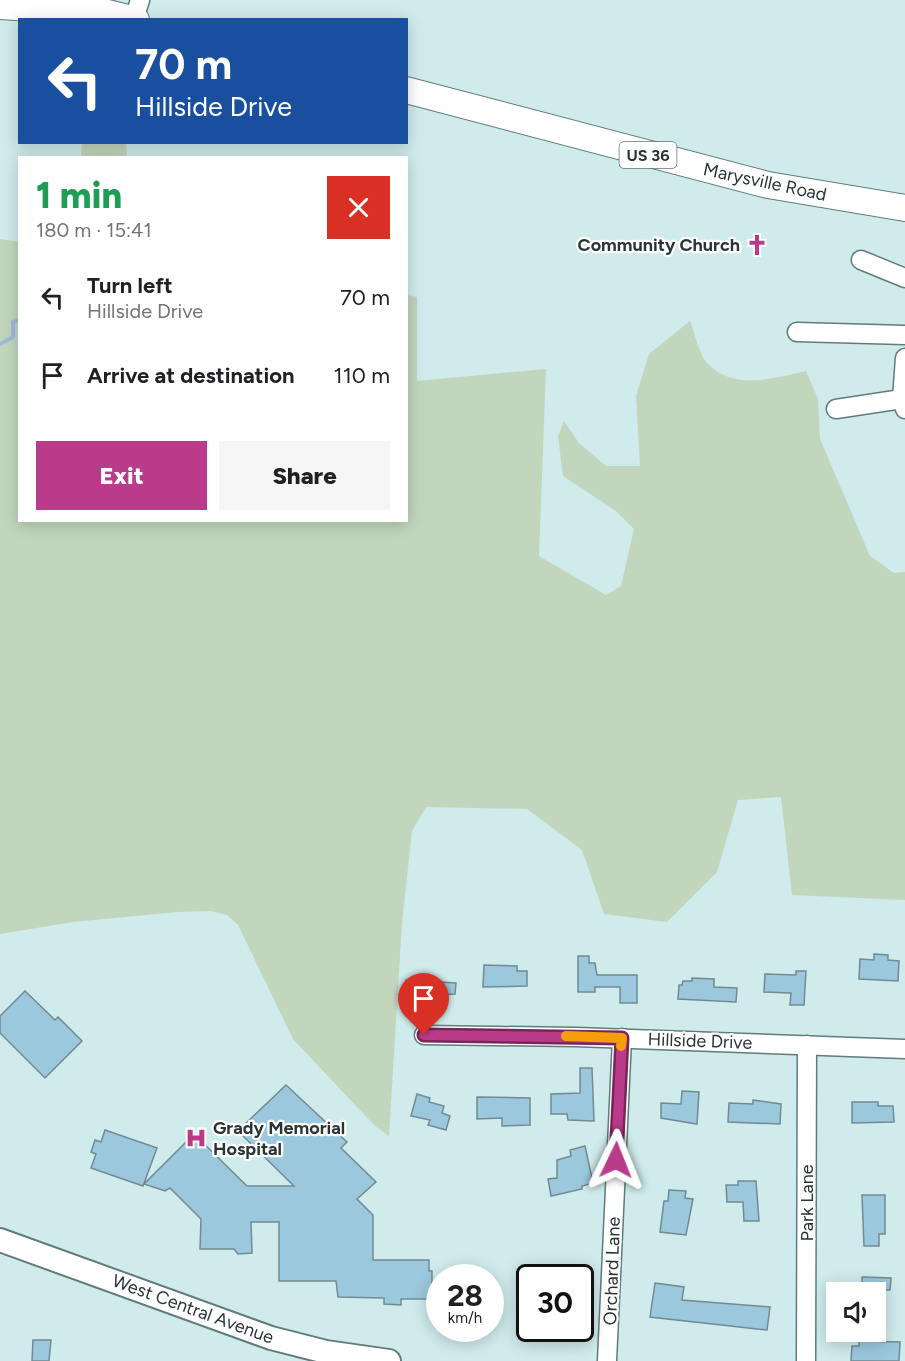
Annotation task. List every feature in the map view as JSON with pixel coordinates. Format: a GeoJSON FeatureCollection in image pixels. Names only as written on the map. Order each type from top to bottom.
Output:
{"type":"FeatureCollection","features":[{"type":"Feature","properties":{"kind":"highway"},"geometry":{"type":"LineString","coordinates":[[0,6],[108,13],[130,18]]}},
{"type":"Feature","properties":{"kind":"highway","name":"Marysville Road"},"geometry":{"type":"LineString","coordinates":[[408,91],[768,185],[905,208]]}},
{"type":"Feature","properties":{"kind":"main road","name":"West Central Avenue"},"geometry":{"type":"LineString","coordinates":[[0,1240],[271,1338],[326,1352],[389,1361]]}},
{"type":"Feature","properties":{"kind":"street"},"geometry":{"type":"LineString","coordinates":[[135,18],[140,0]]}},
{"type":"Feature","properties":{"kind":"street"},"geometry":{"type":"LineString","coordinates":[[861,260],[905,278]]}},
{"type":"Feature","properties":{"kind":"street"},"geometry":{"type":"LineString","coordinates":[[796,332],[905,335]]}},
{"type":"Feature","properties":{"kind":"street"},"geometry":{"type":"LineString","coordinates":[[836,409],[903,404],[905,358]]}},
{"type":"Feature","properties":{"kind":"street","name":"Hillside Drive"},"geometry":{"type":"LineString","coordinates":[[424,1035],[622,1038],[905,1049]]}},
{"type":"Feature","properties":{"kind":"street","name":"Orchard Lane"},"geometry":{"type":"LineString","coordinates":[[608,1361],[622,1038]]}},
{"type":"Feature","properties":{"kind":"street","name":"Park Lane"},"geometry":{"type":"LineString","coordinates":[[806,1361],[807,1045]]}},
{"type":"Feature","properties":{"kind":"green space"},"geometry":{"type":"Polygon","coordinates":[[[82,144],[126,144],[127,156],[81,156],[82,144]]]}},
{"type":"Feature","properties":{"kind":"green space"},"geometry":{"type":"Polygon","coordinates":[[[0,239],[18,242],[18,522],[408,522],[408,295],[417,297],[417,381],[546,369],[539,556],[606,595],[621,586],[634,529],[616,511],[563,476],[558,436],[564,421],[579,443],[606,466],[640,466],[636,396],[649,354],[690,321],[705,360],[718,372],[742,380],[755,380],[806,371],[818,399],[820,439],[870,556],[894,573],[905,572],[905,900],[792,895],[781,797],[738,800],[717,872],[667,922],[604,914],[582,850],[527,809],[426,807],[412,831],[402,923],[389,1136],[375,1126],[293,1039],[238,925],[227,915],[211,911],[177,912],[73,922],[0,934],[0,239]]]}},
{"type":"Feature","properties":{"kind":"building"},"geometry":{"type":"Polygon","coordinates":[[[874,954],[888,955],[888,960],[899,961],[898,981],[859,979],[860,959],[874,960],[874,954]]]}},
{"type":"Feature","properties":{"kind":"building"},"geometry":{"type":"Polygon","coordinates":[[[578,956],[589,956],[589,963],[595,963],[597,975],[637,975],[637,1003],[620,1003],[620,987],[595,987],[595,992],[578,992],[578,956]]]}},
{"type":"Feature","properties":{"kind":"building"},"geometry":{"type":"Polygon","coordinates":[[[484,965],[517,966],[517,971],[527,971],[527,986],[483,987],[484,965]]]}},
{"type":"Feature","properties":{"kind":"building"},"geometry":{"type":"Polygon","coordinates":[[[796,971],[806,971],[804,1005],[790,1005],[791,993],[764,992],[765,974],[796,975],[796,971]]]}},
{"type":"Feature","properties":{"kind":"building"},"geometry":{"type":"Polygon","coordinates":[[[692,978],[714,979],[714,987],[737,988],[736,1002],[678,999],[679,985],[682,985],[683,981],[692,981],[692,978]]]}},
{"type":"Feature","properties":{"kind":"building"},"geometry":{"type":"Polygon","coordinates":[[[406,980],[456,983],[455,994],[424,996],[424,1015],[405,1014],[406,980]]]}},
{"type":"Feature","properties":{"kind":"building"},"geometry":{"type":"Polygon","coordinates":[[[25,991],[55,1020],[58,1017],[82,1041],[45,1078],[0,1033],[0,1016],[25,991]]]}},
{"type":"Feature","properties":{"kind":"building"},"geometry":{"type":"Polygon","coordinates":[[[580,1068],[592,1068],[594,1121],[568,1120],[567,1114],[551,1114],[551,1094],[580,1093],[580,1068]]]}},
{"type":"Feature","properties":{"kind":"building"},"geometry":{"type":"Polygon","coordinates":[[[286,1085],[347,1142],[341,1148],[376,1182],[357,1199],[373,1215],[373,1260],[429,1260],[429,1264],[426,1264],[426,1299],[401,1299],[401,1305],[384,1304],[384,1298],[338,1297],[336,1281],[279,1281],[279,1222],[251,1222],[252,1253],[238,1254],[234,1249],[200,1249],[201,1219],[170,1188],[165,1191],[144,1184],[194,1134],[247,1186],[294,1186],[243,1136],[244,1125],[286,1085]]]}},
{"type":"Feature","properties":{"kind":"building"},"geometry":{"type":"Polygon","coordinates":[[[682,1091],[699,1092],[697,1124],[661,1118],[661,1103],[681,1104],[682,1091]]]}},
{"type":"Feature","properties":{"kind":"building"},"geometry":{"type":"Polygon","coordinates":[[[417,1094],[430,1098],[429,1102],[444,1106],[442,1113],[450,1116],[446,1130],[428,1125],[430,1120],[411,1116],[417,1094]]]}},
{"type":"Feature","properties":{"kind":"building"},"geometry":{"type":"Polygon","coordinates":[[[477,1097],[530,1098],[530,1125],[502,1126],[502,1118],[477,1119],[477,1097]]]}},
{"type":"Feature","properties":{"kind":"building"},"geometry":{"type":"Polygon","coordinates":[[[753,1100],[781,1104],[780,1124],[728,1122],[729,1103],[753,1104],[753,1100]]]}},
{"type":"Feature","properties":{"kind":"building"},"geometry":{"type":"Polygon","coordinates":[[[852,1102],[878,1102],[878,1106],[893,1106],[894,1122],[852,1123],[852,1102]]]}},
{"type":"Feature","properties":{"kind":"building"},"geometry":{"type":"Polygon","coordinates":[[[105,1130],[157,1148],[143,1186],[91,1168],[96,1154],[91,1152],[95,1140],[101,1142],[105,1130]]]}},
{"type":"Feature","properties":{"kind":"building"},"geometry":{"type":"Polygon","coordinates":[[[585,1146],[593,1183],[582,1186],[582,1189],[551,1196],[548,1179],[557,1178],[557,1160],[571,1156],[570,1150],[585,1146]]]}},
{"type":"Feature","properties":{"kind":"building"},"geometry":{"type":"Polygon","coordinates":[[[738,1181],[756,1181],[759,1221],[744,1221],[743,1202],[727,1202],[726,1185],[738,1185],[738,1181]]]}},
{"type":"Feature","properties":{"kind":"building"},"geometry":{"type":"Polygon","coordinates":[[[669,1190],[686,1191],[685,1198],[693,1199],[686,1235],[660,1232],[664,1201],[668,1201],[669,1190]]]}},
{"type":"Feature","properties":{"kind":"building"},"geometry":{"type":"Polygon","coordinates":[[[862,1195],[885,1195],[885,1234],[879,1234],[879,1246],[864,1246],[862,1195]]]}},
{"type":"Feature","properties":{"kind":"building"},"geometry":{"type":"Polygon","coordinates":[[[862,1277],[891,1278],[890,1290],[886,1290],[886,1282],[862,1282],[862,1277]]]}},
{"type":"Feature","properties":{"kind":"building"},"geometry":{"type":"Polygon","coordinates":[[[655,1283],[684,1287],[682,1300],[770,1307],[767,1330],[650,1317],[655,1283]]]}},
{"type":"Feature","properties":{"kind":"building"},"geometry":{"type":"Polygon","coordinates":[[[33,1340],[51,1340],[49,1361],[32,1361],[33,1340]]]}},
{"type":"Feature","properties":{"kind":"building"},"geometry":{"type":"Polygon","coordinates":[[[859,1342],[900,1342],[899,1361],[851,1361],[852,1346],[859,1346],[859,1342]]]}},
{"type":"Feature","properties":{"kind":"waterway"},"geometry":{"type":"LineString","coordinates":[[0,344],[13,337],[13,322],[18,321]]}},
{"type":"Feature","properties":{"kind":"slow traffic"},"geometry":{"type":"LineString","coordinates":[[566,1036],[622,1038],[621,1046]]}},
{"type":"Feature","properties":{"kind":"place","name":"Community Church"},"geometry":{"type":"Point","coordinates":[757,245]}},
{"type":"Feature","properties":{"kind":"place","name":"Grady Memorial Hospital"},"geometry":{"type":"Point","coordinates":[196,1138]}},
{"type":"Feature","properties":{"kind":"route"},"geometry":{"type":"LineString","coordinates":[[424,1035],[622,1038],[616,1160]]}}]}
